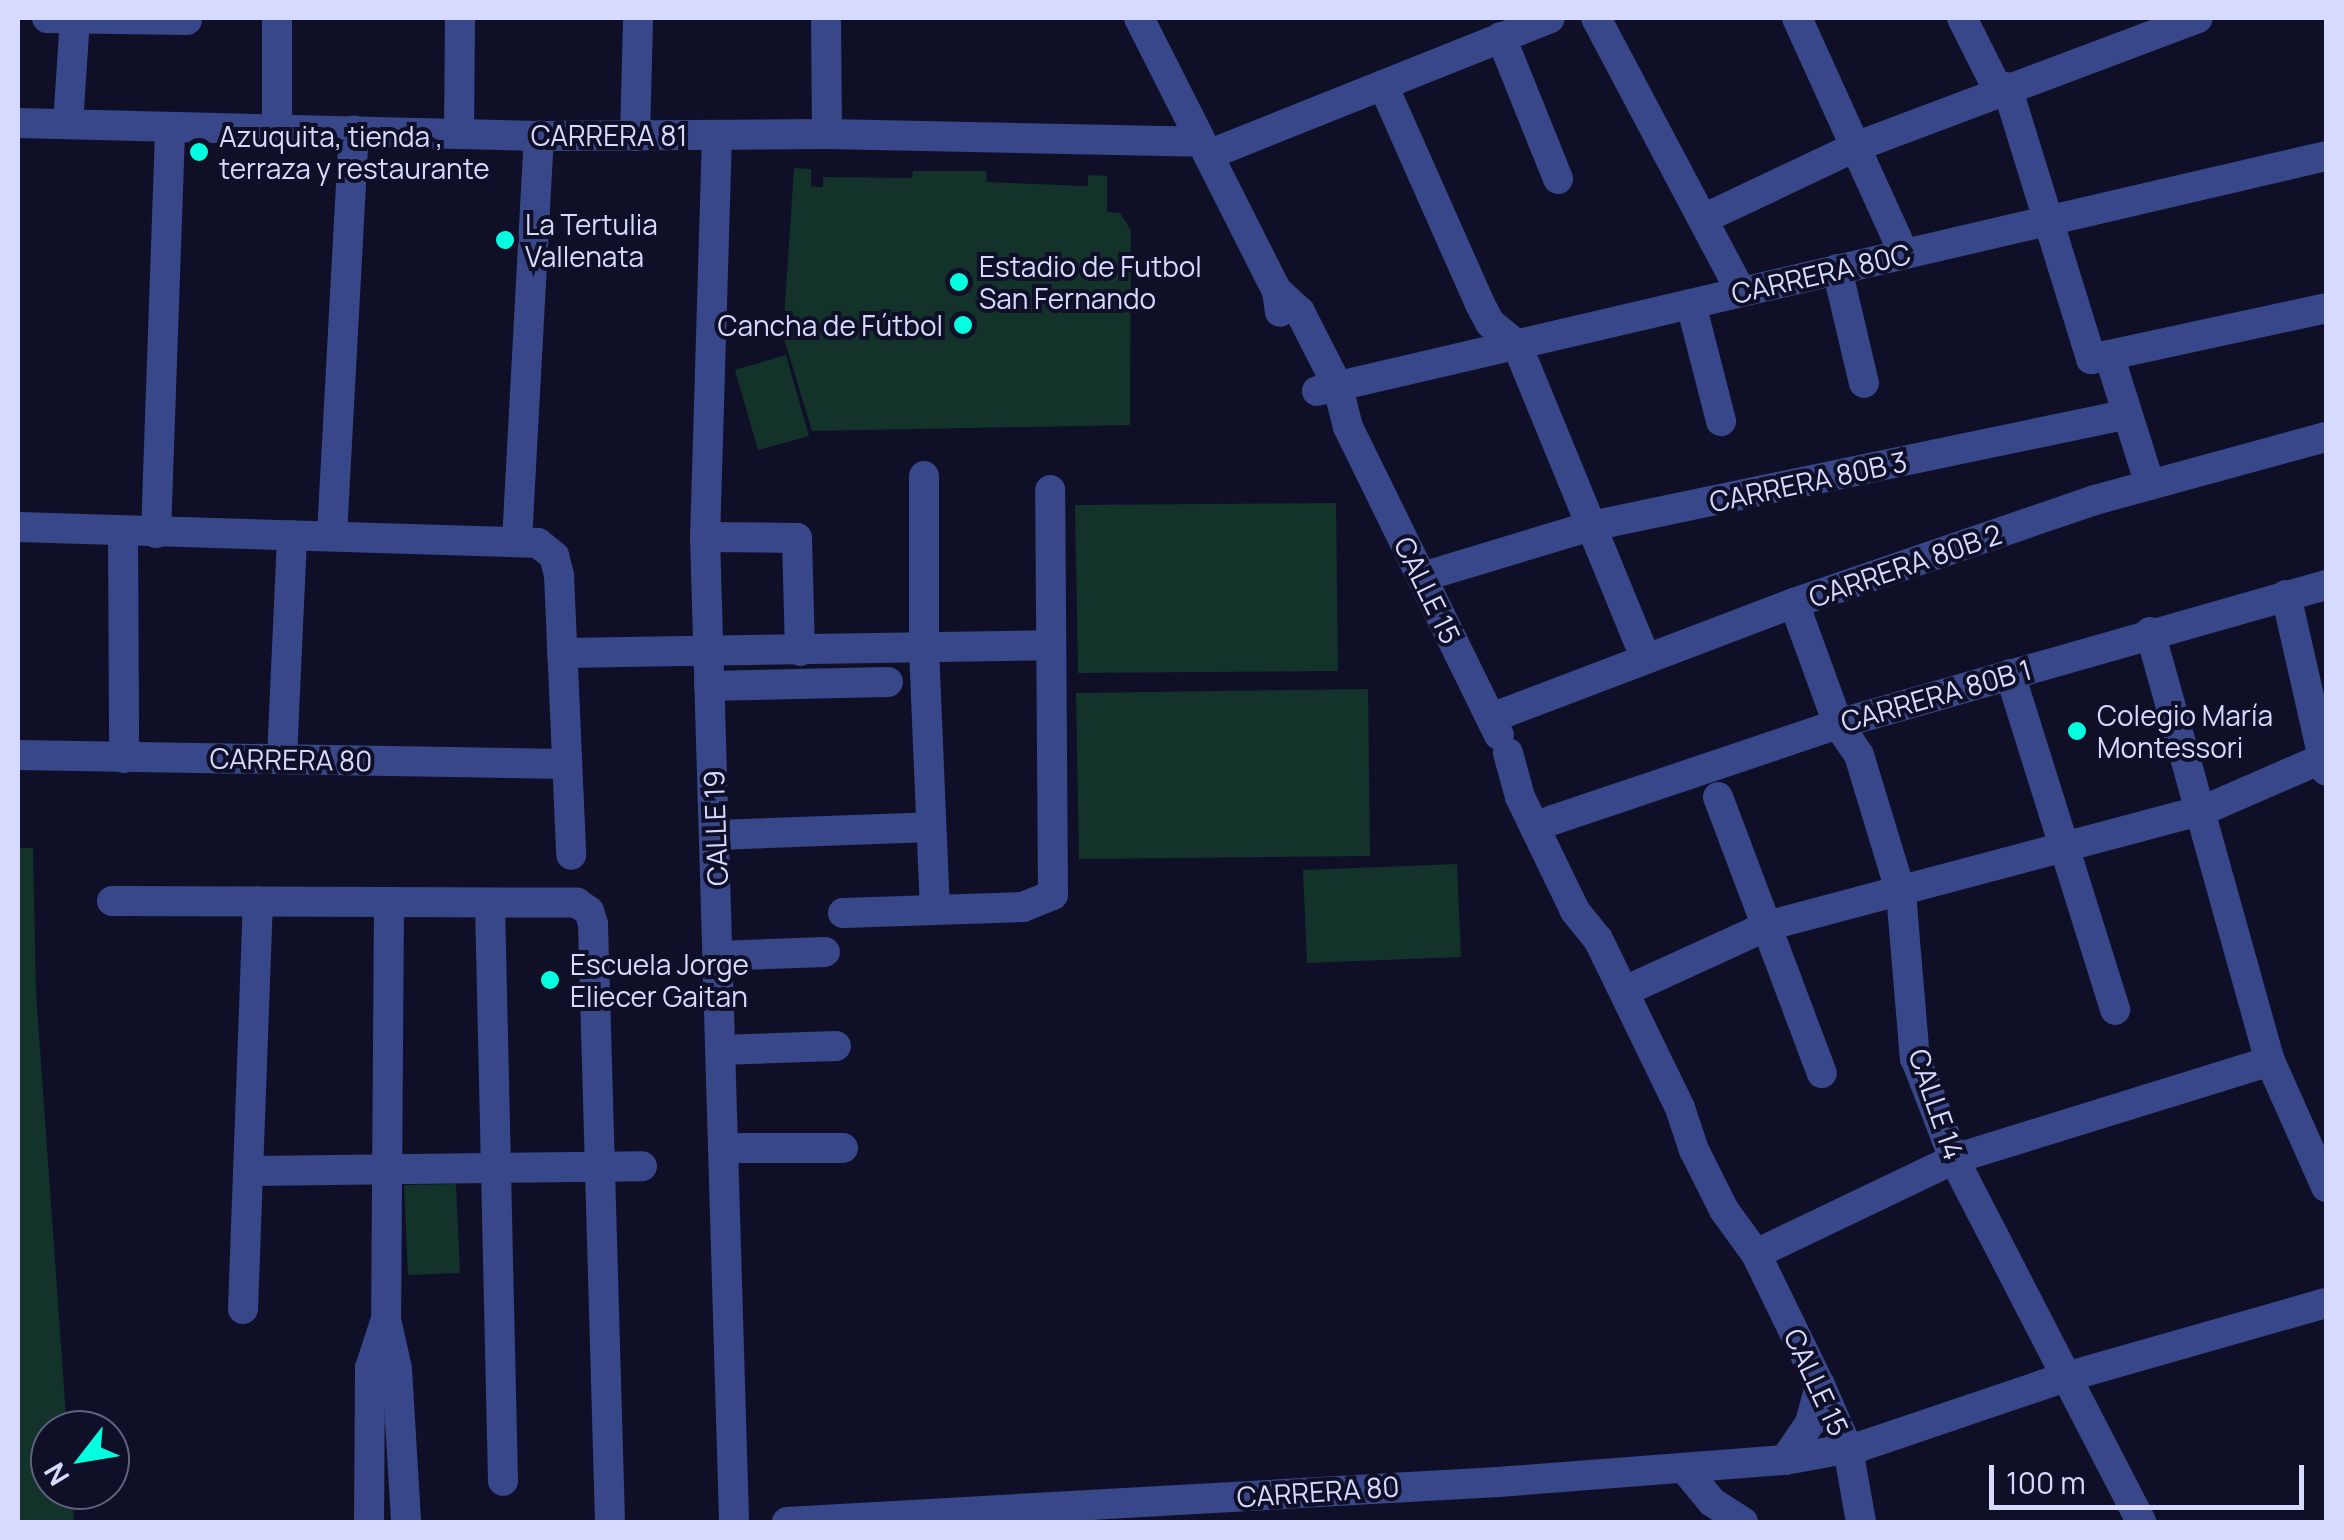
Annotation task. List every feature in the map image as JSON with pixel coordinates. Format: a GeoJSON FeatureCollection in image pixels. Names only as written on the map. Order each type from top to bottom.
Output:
{"type":"FeatureCollection","features":[{"type":"Feature","properties":{"kind":"street"},"geometry":{"type":"LineString","coordinates":[[47,18],[187,20]]}},
{"type":"Feature","properties":{"kind":"street"},"geometry":{"type":"LineString","coordinates":[[68,124],[75,18]]}},
{"type":"Feature","properties":{"kind":"street"},"geometry":{"type":"LineString","coordinates":[[277,18],[277,128]]}},
{"type":"Feature","properties":{"kind":"street"},"geometry":{"type":"LineString","coordinates":[[459,133],[460,18]]}},
{"type":"Feature","properties":{"kind":"street"},"geometry":{"type":"LineString","coordinates":[[635,136],[638,18]]}},
{"type":"Feature","properties":{"kind":"street"},"geometry":{"type":"LineString","coordinates":[[826,18],[827,134]]}},
{"type":"Feature","properties":{"kind":"street","name":"CALLE 15"},"geometry":{"type":"LineString","coordinates":[[1139,18],[1276,291],[1300,312],[1327,389],[1508,753],[1550,821],[1591,903],[1598,939]]}},
{"type":"Feature","properties":{"kind":"street"},"geometry":{"type":"LineString","coordinates":[[1205,148],[1383,85],[1550,18]]}},
{"type":"Feature","properties":{"kind":"street"},"geometry":{"type":"LineString","coordinates":[[1596,18],[1741,292]]}},
{"type":"Feature","properties":{"kind":"street"},"geometry":{"type":"LineString","coordinates":[[1797,18],[1904,254]]}},
{"type":"Feature","properties":{"kind":"street"},"geometry":{"type":"LineString","coordinates":[[1962,18],[2002,89],[2046,220],[2150,485]]}},
{"type":"Feature","properties":{"kind":"street"},"geometry":{"type":"LineString","coordinates":[[1704,218],[1855,147],[2139,29],[2198,18]]}},
{"type":"Feature","properties":{"kind":"street"},"geometry":{"type":"LineString","coordinates":[[1501,38],[1558,180]]}},
{"type":"Feature","properties":{"kind":"street"},"geometry":{"type":"LineString","coordinates":[[1383,85],[1480,304],[1490,323],[1517,345],[1645,657]]}},
{"type":"Feature","properties":{"kind":"street","name":"CARRERA 81"},"geometry":{"type":"LineString","coordinates":[[18,123],[539,136],[827,134],[1205,148]]}},
{"type":"Feature","properties":{"kind":"street"},"geometry":{"type":"LineString","coordinates":[[156,534],[170,128]]}},
{"type":"Feature","properties":{"kind":"street"},"geometry":{"type":"LineString","coordinates":[[332,535],[354,131]]}},
{"type":"Feature","properties":{"kind":"street","name":"CALLE 19"},"geometry":{"type":"LineString","coordinates":[[717,134],[704,537],[734,1522]]}},
{"type":"Feature","properties":{"kind":"street"},"geometry":{"type":"LineString","coordinates":[[517,540],[539,136]]}},
{"type":"Feature","properties":{"kind":"street","name":"CARRERA 80C"},"geometry":{"type":"LineString","coordinates":[[1327,389],[2326,156]]}},
{"type":"Feature","properties":{"kind":"street"},"geometry":{"type":"LineString","coordinates":[[1837,270],[1864,383]]}},
{"type":"Feature","properties":{"kind":"street"},"geometry":{"type":"LineString","coordinates":[[1692,304],[1721,421]]}},
{"type":"Feature","properties":{"kind":"street"},"geometry":{"type":"LineString","coordinates":[[2100,357],[2326,308]]}},
{"type":"Feature","properties":{"kind":"street","name":"CARRERA 80B 3"},"geometry":{"type":"LineString","coordinates":[[1422,577],[1592,526],[2124,415]]}},
{"type":"Feature","properties":{"kind":"street","name":"CARRERA 80B 2"},"geometry":{"type":"LineString","coordinates":[[1491,718],[1794,602],[2150,485],[2326,437]]}},
{"type":"Feature","properties":{"kind":"street"},"geometry":{"type":"LineString","coordinates":[[924,476],[924,648],[936,909]]}},
{"type":"Feature","properties":{"kind":"street"},"geometry":{"type":"LineString","coordinates":[[842,913],[1023,907],[1053,895],[1048,645],[1050,490]]}},
{"type":"Feature","properties":{"kind":"street"},"geometry":{"type":"LineString","coordinates":[[18,528],[538,543],[554,556],[571,855]]}},
{"type":"Feature","properties":{"kind":"street"},"geometry":{"type":"LineString","coordinates":[[124,532],[124,758]]}},
{"type":"Feature","properties":{"kind":"street"},"geometry":{"type":"LineString","coordinates":[[282,758],[292,536]]}},
{"type":"Feature","properties":{"kind":"street"},"geometry":{"type":"LineString","coordinates":[[704,537],[797,538],[800,650]]}},
{"type":"Feature","properties":{"kind":"street","name":"CARRERA 80B 1"},"geometry":{"type":"LineString","coordinates":[[1550,821],[1838,724],[2150,632],[2326,585]]}},
{"type":"Feature","properties":{"kind":"street"},"geometry":{"type":"LineString","coordinates":[[1625,992],[1766,926],[2204,810],[2325,762],[2286,595]]}},
{"type":"Feature","properties":{"kind":"street","name":"CALLE 14"},"geometry":{"type":"LineString","coordinates":[[1794,602],[1838,724],[1859,755],[1902,893],[1915,1058],[1954,1159],[2140,1522]]}},
{"type":"Feature","properties":{"kind":"street"},"geometry":{"type":"LineString","coordinates":[[2150,632],[2204,810],[2270,1060],[2326,1187]]}},
{"type":"Feature","properties":{"kind":"street"},"geometry":{"type":"LineString","coordinates":[[562,652],[1048,645]]}},
{"type":"Feature","properties":{"kind":"street"},"geometry":{"type":"LineString","coordinates":[[2010,674],[2115,1010]]}},
{"type":"Feature","properties":{"kind":"street"},"geometry":{"type":"LineString","coordinates":[[708,686],[888,682]]}},
{"type":"Feature","properties":{"kind":"street","name":"CALLE 15"},"geometry":{"type":"LineString","coordinates":[[1508,753],[1520,796],[1575,910],[1598,939],[1680,1108],[1712,1141],[1741,1200],[1754,1251],[1848,1449],[1862,1522]]}},
{"type":"Feature","properties":{"kind":"street","name":"CARRERA 80"},"geometry":{"type":"LineString","coordinates":[[18,756],[565,764]]}},
{"type":"Feature","properties":{"kind":"street"},"geometry":{"type":"LineString","coordinates":[[1718,797],[1822,1073]]}},
{"type":"Feature","properties":{"kind":"street"},"geometry":{"type":"LineString","coordinates":[[716,835],[931,827]]}},
{"type":"Feature","properties":{"kind":"street"},"geometry":{"type":"LineString","coordinates":[[112,901],[577,903],[589,911],[594,924],[610,1522]]}},
{"type":"Feature","properties":{"kind":"street"},"geometry":{"type":"LineString","coordinates":[[243,1309],[258,901]]}},
{"type":"Feature","properties":{"kind":"street"},"geometry":{"type":"LineString","coordinates":[[389,903],[386,1320],[396,1369],[406,1522]]}},
{"type":"Feature","properties":{"kind":"street"},"geometry":{"type":"LineString","coordinates":[[490,904],[503,1481]]}},
{"type":"Feature","properties":{"kind":"street"},"geometry":{"type":"LineString","coordinates":[[719,956],[825,952]]}},
{"type":"Feature","properties":{"kind":"street"},"geometry":{"type":"LineString","coordinates":[[721,1050],[836,1046]]}},
{"type":"Feature","properties":{"kind":"street"},"geometry":{"type":"LineString","coordinates":[[1754,1251],[1954,1159],[2270,1060]]}},
{"type":"Feature","properties":{"kind":"street"},"geometry":{"type":"LineString","coordinates":[[723,1148],[843,1148]]}},
{"type":"Feature","properties":{"kind":"street"},"geometry":{"type":"LineString","coordinates":[[248,1171],[642,1166]]}},
{"type":"Feature","properties":{"kind":"street","name":"CARRERA 80"},"geometry":{"type":"LineString","coordinates":[[787,1522],[1186,1510],[1785,1460],[1848,1449],[2066,1377],[2326,1303]]}},
{"type":"Feature","properties":{"kind":"street"},"geometry":{"type":"LineString","coordinates":[[368,1522],[370,1368],[386,1320]]}},
{"type":"Feature","properties":{"kind":"street"},"geometry":{"type":"LineString","coordinates":[[1785,1460],[1810,1423],[1820,1385]]}},
{"type":"Feature","properties":{"kind":"street"},"geometry":{"type":"LineString","coordinates":[[1684,1468],[1712,1502],[1743,1522]]}},
{"type":"Feature","properties":{"kind":"green space","name":"Cancha de Fútbol"},"geometry":{"type":"Polygon","coordinates":[[[794,168],[811,169],[811,186],[818,187],[823,187],[823,177],[912,178],[913,171],[986,171],[987,182],[1083,186],[1088,186],[1088,175],[1107,176],[1107,212],[1120,213],[1131,230],[1130,425],[812,431],[783,335],[794,168]]]}},
{"type":"Feature","properties":{"kind":"green space"},"geometry":{"type":"Polygon","coordinates":[[[786,355],[809,436],[758,450],[735,370],[786,355]]]}},
{"type":"Feature","properties":{"kind":"green space"},"geometry":{"type":"Polygon","coordinates":[[[1336,503],[1338,671],[1078,673],[1075,505],[1336,503]]]}},
{"type":"Feature","properties":{"kind":"green space"},"geometry":{"type":"Polygon","coordinates":[[[1368,689],[1370,856],[1079,859],[1076,693],[1368,689]]]}},
{"type":"Feature","properties":{"kind":"green space"},"geometry":{"type":"Polygon","coordinates":[[[18,848],[33,848],[36,992],[66,1410],[30,1410],[30,1510],[73,1510],[74,1522],[18,1522],[18,848]]]}},
{"type":"Feature","properties":{"kind":"green space"},"geometry":{"type":"Polygon","coordinates":[[[1457,864],[1461,957],[1307,963],[1303,870],[1457,864]]]}},
{"type":"Feature","properties":{"kind":"green space"},"geometry":{"type":"Polygon","coordinates":[[[456,1184],[460,1273],[408,1275],[404,1185],[456,1184]]]}},
{"type":"Feature","properties":{"kind":"place","name":"Azuquita, tienda , terraza y restaurante"},"geometry":{"type":"Point","coordinates":[199,152]}},
{"type":"Feature","properties":{"kind":"place","name":"La Tertulia Vallenata"},"geometry":{"type":"Point","coordinates":[505,240]}},
{"type":"Feature","properties":{"kind":"place","name":"Estadio de Futbol San Fernando"},"geometry":{"type":"Point","coordinates":[959,282]}},
{"type":"Feature","properties":{"kind":"place","name":"Cancha de Fútbol"},"geometry":{"type":"Point","coordinates":[963,325]}},
{"type":"Feature","properties":{"kind":"place","name":"Colegio María Montessori"},"geometry":{"type":"Point","coordinates":[2077,731]}},
{"type":"Feature","properties":{"kind":"place","name":"Escuela Jorge Eliecer Gaitan"},"geometry":{"type":"Point","coordinates":[550,980]}}]}
